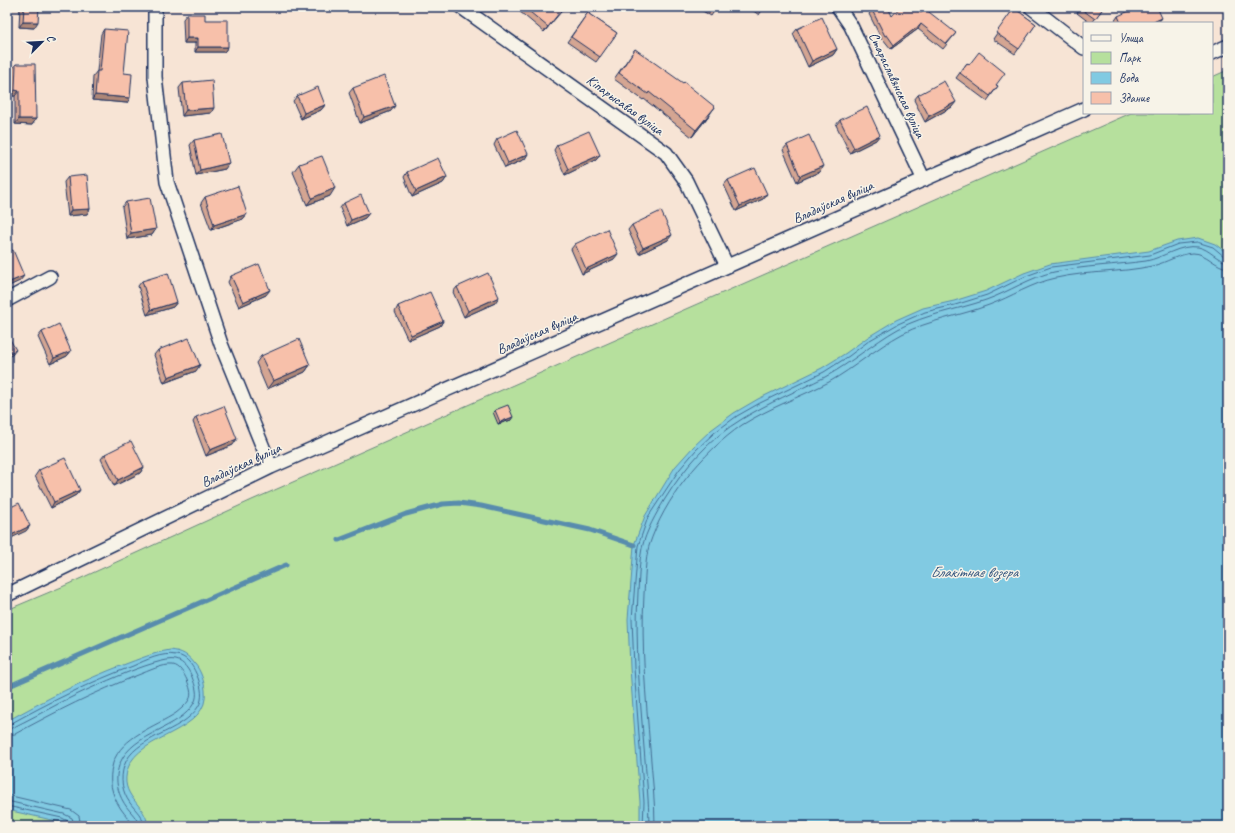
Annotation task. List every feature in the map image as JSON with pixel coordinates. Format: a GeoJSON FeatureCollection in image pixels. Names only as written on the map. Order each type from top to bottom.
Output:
{"type":"FeatureCollection","features":[{"type":"Feature","properties":{"kind":"street"},"geometry":{"type":"LineString","coordinates":[[155,7],[155,77],[167,182],[221,344],[271,468]]}},
{"type":"Feature","properties":{"kind":"street","name":"Кіпарысавая вуліца"},"geometry":{"type":"LineString","coordinates":[[461,7],[666,153],[686,181],[727,266]]}},
{"type":"Feature","properties":{"kind":"street","name":"Стараславянская вуліца"},"geometry":{"type":"LineString","coordinates":[[838,7],[851,26],[924,180]]}},
{"type":"Feature","properties":{"kind":"street"},"geometry":{"type":"LineString","coordinates":[[1031,7],[1083,47]]}},
{"type":"Feature","properties":{"kind":"street"},"geometry":{"type":"LineString","coordinates":[[1213,53],[1228,46]]}},
{"type":"Feature","properties":{"kind":"street","name":"Владаўская вуліца"},"geometry":{"type":"LineString","coordinates":[[7,595],[271,468],[1083,109]]}},
{"type":"Feature","properties":{"kind":"street"},"geometry":{"type":"LineString","coordinates":[[7,300],[50,277]]}},
{"type":"Feature","properties":{"kind":"green space"},"geometry":{"type":"Polygon","coordinates":[[[1228,70],[1228,826],[7,826],[7,610],[64,586],[252,500],[1129,114],[1213,114],[1213,77],[1228,70]]]}},
{"type":"Feature","properties":{"kind":"water","name":"Блакітнае возера"},"geometry":{"type":"Polygon","coordinates":[[[1198,238],[1215,244],[1228,254],[1228,826],[640,826],[640,802],[630,668],[628,619],[634,545],[645,516],[675,467],[693,447],[711,430],[734,413],[758,399],[822,368],[896,320],[923,308],[954,301],[986,291],[1024,273],[1050,264],[1149,251],[1177,241],[1198,238]]]}},
{"type":"Feature","properties":{"kind":"water"},"geometry":{"type":"Polygon","coordinates":[[[170,650],[178,651],[190,658],[199,670],[205,687],[204,704],[197,715],[186,724],[146,747],[135,757],[128,768],[126,778],[129,793],[143,811],[148,826],[71,826],[61,822],[7,810],[7,721],[93,677],[146,656],[170,650]]]}},
{"type":"Feature","properties":{"kind":"building"},"geometry":{"type":"Polygon","coordinates":[[[24,7],[39,7],[38,22],[23,22],[24,7]]]}},
{"type":"Feature","properties":{"kind":"building"},"geometry":{"type":"Polygon","coordinates":[[[524,7],[564,7],[548,27],[524,7]]]}},
{"type":"Feature","properties":{"kind":"building"},"geometry":{"type":"Polygon","coordinates":[[[708,7],[717,7],[714,11],[708,7]]]}},
{"type":"Feature","properties":{"kind":"building"},"geometry":{"type":"Polygon","coordinates":[[[878,7],[888,7],[892,16],[900,7],[914,7],[921,13],[925,9],[956,33],[946,44],[921,24],[894,45],[887,35],[885,36],[872,10],[878,7]]]}},
{"type":"Feature","properties":{"kind":"building"},"geometry":{"type":"Polygon","coordinates":[[[1104,7],[1095,19],[1080,8],[1104,7]]]}},
{"type":"Feature","properties":{"kind":"building"},"geometry":{"type":"Polygon","coordinates":[[[1138,7],[1157,7],[1162,18],[1153,22],[1121,22],[1118,16],[1138,7]]]}},
{"type":"Feature","properties":{"kind":"building"},"geometry":{"type":"Polygon","coordinates":[[[1014,8],[1036,24],[1019,49],[996,33],[1014,8]]]}},
{"type":"Feature","properties":{"kind":"building"},"geometry":{"type":"Polygon","coordinates":[[[589,11],[589,14],[617,33],[600,57],[571,37],[589,11]]]}},
{"type":"Feature","properties":{"kind":"building"},"geometry":{"type":"Polygon","coordinates":[[[187,14],[205,14],[205,20],[228,20],[228,47],[198,47],[198,38],[187,38],[187,14]]]}},
{"type":"Feature","properties":{"kind":"building"},"geometry":{"type":"Polygon","coordinates":[[[822,17],[837,49],[812,61],[797,29],[822,17]]]}},
{"type":"Feature","properties":{"kind":"building"},"geometry":{"type":"Polygon","coordinates":[[[104,29],[128,31],[124,73],[132,74],[130,98],[95,95],[97,71],[100,71],[104,29]]]}},
{"type":"Feature","properties":{"kind":"building"},"geometry":{"type":"Polygon","coordinates":[[[635,49],[683,83],[684,82],[715,107],[696,130],[649,92],[648,94],[619,73],[635,49]]]}},
{"type":"Feature","properties":{"kind":"building"},"geometry":{"type":"Polygon","coordinates":[[[979,52],[1005,73],[996,85],[998,86],[990,96],[960,73],[967,63],[969,65],[979,52]]]}},
{"type":"Feature","properties":{"kind":"building"},"geometry":{"type":"Polygon","coordinates":[[[16,64],[35,64],[36,119],[19,119],[19,91],[15,90],[16,64]]]}},
{"type":"Feature","properties":{"kind":"building"},"geometry":{"type":"Polygon","coordinates":[[[384,76],[395,106],[364,117],[353,88],[384,76]]]}},
{"type":"Feature","properties":{"kind":"building"},"geometry":{"type":"Polygon","coordinates":[[[212,80],[214,108],[186,110],[183,83],[212,80]]]}},
{"type":"Feature","properties":{"kind":"building"},"geometry":{"type":"Polygon","coordinates":[[[944,81],[956,102],[929,116],[918,95],[944,81]]]}},
{"type":"Feature","properties":{"kind":"building"},"geometry":{"type":"Polygon","coordinates":[[[318,87],[325,105],[304,113],[297,96],[318,87]]]}},
{"type":"Feature","properties":{"kind":"building"},"geometry":{"type":"Polygon","coordinates":[[[867,107],[880,135],[854,148],[840,120],[867,107]]]}},
{"type":"Feature","properties":{"kind":"building"},"geometry":{"type":"Polygon","coordinates":[[[517,130],[528,154],[508,163],[497,139],[517,130]]]}},
{"type":"Feature","properties":{"kind":"building"},"geometry":{"type":"Polygon","coordinates":[[[589,131],[600,155],[568,169],[557,145],[589,131]]]}},
{"type":"Feature","properties":{"kind":"building"},"geometry":{"type":"Polygon","coordinates":[[[222,134],[229,163],[200,170],[194,140],[222,134]]]}},
{"type":"Feature","properties":{"kind":"building"},"geometry":{"type":"Polygon","coordinates":[[[809,135],[823,166],[800,176],[787,145],[809,135]]]}},
{"type":"Feature","properties":{"kind":"building"},"geometry":{"type":"Polygon","coordinates":[[[322,156],[335,188],[312,198],[299,164],[322,156]]]}},
{"type":"Feature","properties":{"kind":"building"},"geometry":{"type":"Polygon","coordinates":[[[438,158],[447,177],[416,191],[407,172],[438,158]]]}},
{"type":"Feature","properties":{"kind":"building"},"geometry":{"type":"Polygon","coordinates":[[[755,168],[767,194],[740,206],[728,180],[755,168]]]}},
{"type":"Feature","properties":{"kind":"building"},"geometry":{"type":"Polygon","coordinates":[[[87,175],[90,209],[71,210],[68,177],[87,175]]]}},
{"type":"Feature","properties":{"kind":"building"},"geometry":{"type":"Polygon","coordinates":[[[238,186],[247,214],[214,225],[205,197],[238,186]]]}},
{"type":"Feature","properties":{"kind":"building"},"geometry":{"type":"Polygon","coordinates":[[[361,195],[369,213],[351,220],[344,203],[361,195]]]}},
{"type":"Feature","properties":{"kind":"building"},"geometry":{"type":"Polygon","coordinates":[[[150,198],[156,229],[131,233],[126,202],[150,198]]]}},
{"type":"Feature","properties":{"kind":"building"},"geometry":{"type":"Polygon","coordinates":[[[661,211],[672,235],[643,248],[632,225],[661,211]]]}},
{"type":"Feature","properties":{"kind":"building"},"geometry":{"type":"Polygon","coordinates":[[[607,229],[618,254],[586,269],[575,244],[607,229]]]}},
{"type":"Feature","properties":{"kind":"building"},"geometry":{"type":"Polygon","coordinates":[[[13,250],[24,276],[7,283],[7,252],[13,250]]]}},
{"type":"Feature","properties":{"kind":"building"},"geometry":{"type":"Polygon","coordinates":[[[259,264],[270,290],[243,302],[231,276],[259,264]]]}},
{"type":"Feature","properties":{"kind":"building"},"geometry":{"type":"Polygon","coordinates":[[[168,273],[177,302],[151,310],[142,281],[168,273]]]}},
{"type":"Feature","properties":{"kind":"building"},"geometry":{"type":"Polygon","coordinates":[[[488,273],[499,297],[468,311],[457,287],[488,273]]]}},
{"type":"Feature","properties":{"kind":"building"},"geometry":{"type":"Polygon","coordinates":[[[430,292],[443,321],[411,335],[398,306],[430,292]]]}},
{"type":"Feature","properties":{"kind":"building"},"geometry":{"type":"Polygon","coordinates":[[[59,324],[71,351],[54,358],[42,332],[59,324]]]}},
{"type":"Feature","properties":{"kind":"building"},"geometry":{"type":"Polygon","coordinates":[[[7,334],[16,350],[7,354],[7,334]]]}},
{"type":"Feature","properties":{"kind":"building"},"geometry":{"type":"Polygon","coordinates":[[[189,338],[200,365],[168,377],[158,350],[189,338]]]}},
{"type":"Feature","properties":{"kind":"building"},"geometry":{"type":"Polygon","coordinates":[[[299,339],[310,365],[273,381],[261,356],[299,339]]]}},
{"type":"Feature","properties":{"kind":"building"},"geometry":{"type":"Polygon","coordinates":[[[508,405],[513,417],[500,422],[495,410],[508,405]]]}},
{"type":"Feature","properties":{"kind":"building"},"geometry":{"type":"Polygon","coordinates":[[[224,406],[237,439],[210,450],[196,417],[224,406]]]}},
{"type":"Feature","properties":{"kind":"building"},"geometry":{"type":"Polygon","coordinates":[[[131,441],[144,467],[118,480],[105,454],[131,441]]]}},
{"type":"Feature","properties":{"kind":"building"},"geometry":{"type":"Polygon","coordinates":[[[65,458],[80,490],[54,502],[39,470],[65,458]]]}},
{"type":"Feature","properties":{"kind":"building"},"geometry":{"type":"Polygon","coordinates":[[[19,503],[30,526],[7,537],[7,509],[19,503]]]}},
{"type":"Feature","properties":{"kind":"waterway"},"geometry":{"type":"LineString","coordinates":[[339,540],[406,514],[443,504],[459,503],[481,506],[590,530],[634,545]]}},
{"type":"Feature","properties":{"kind":"waterway"},"geometry":{"type":"LineString","coordinates":[[7,687],[286,565]]}}]}
